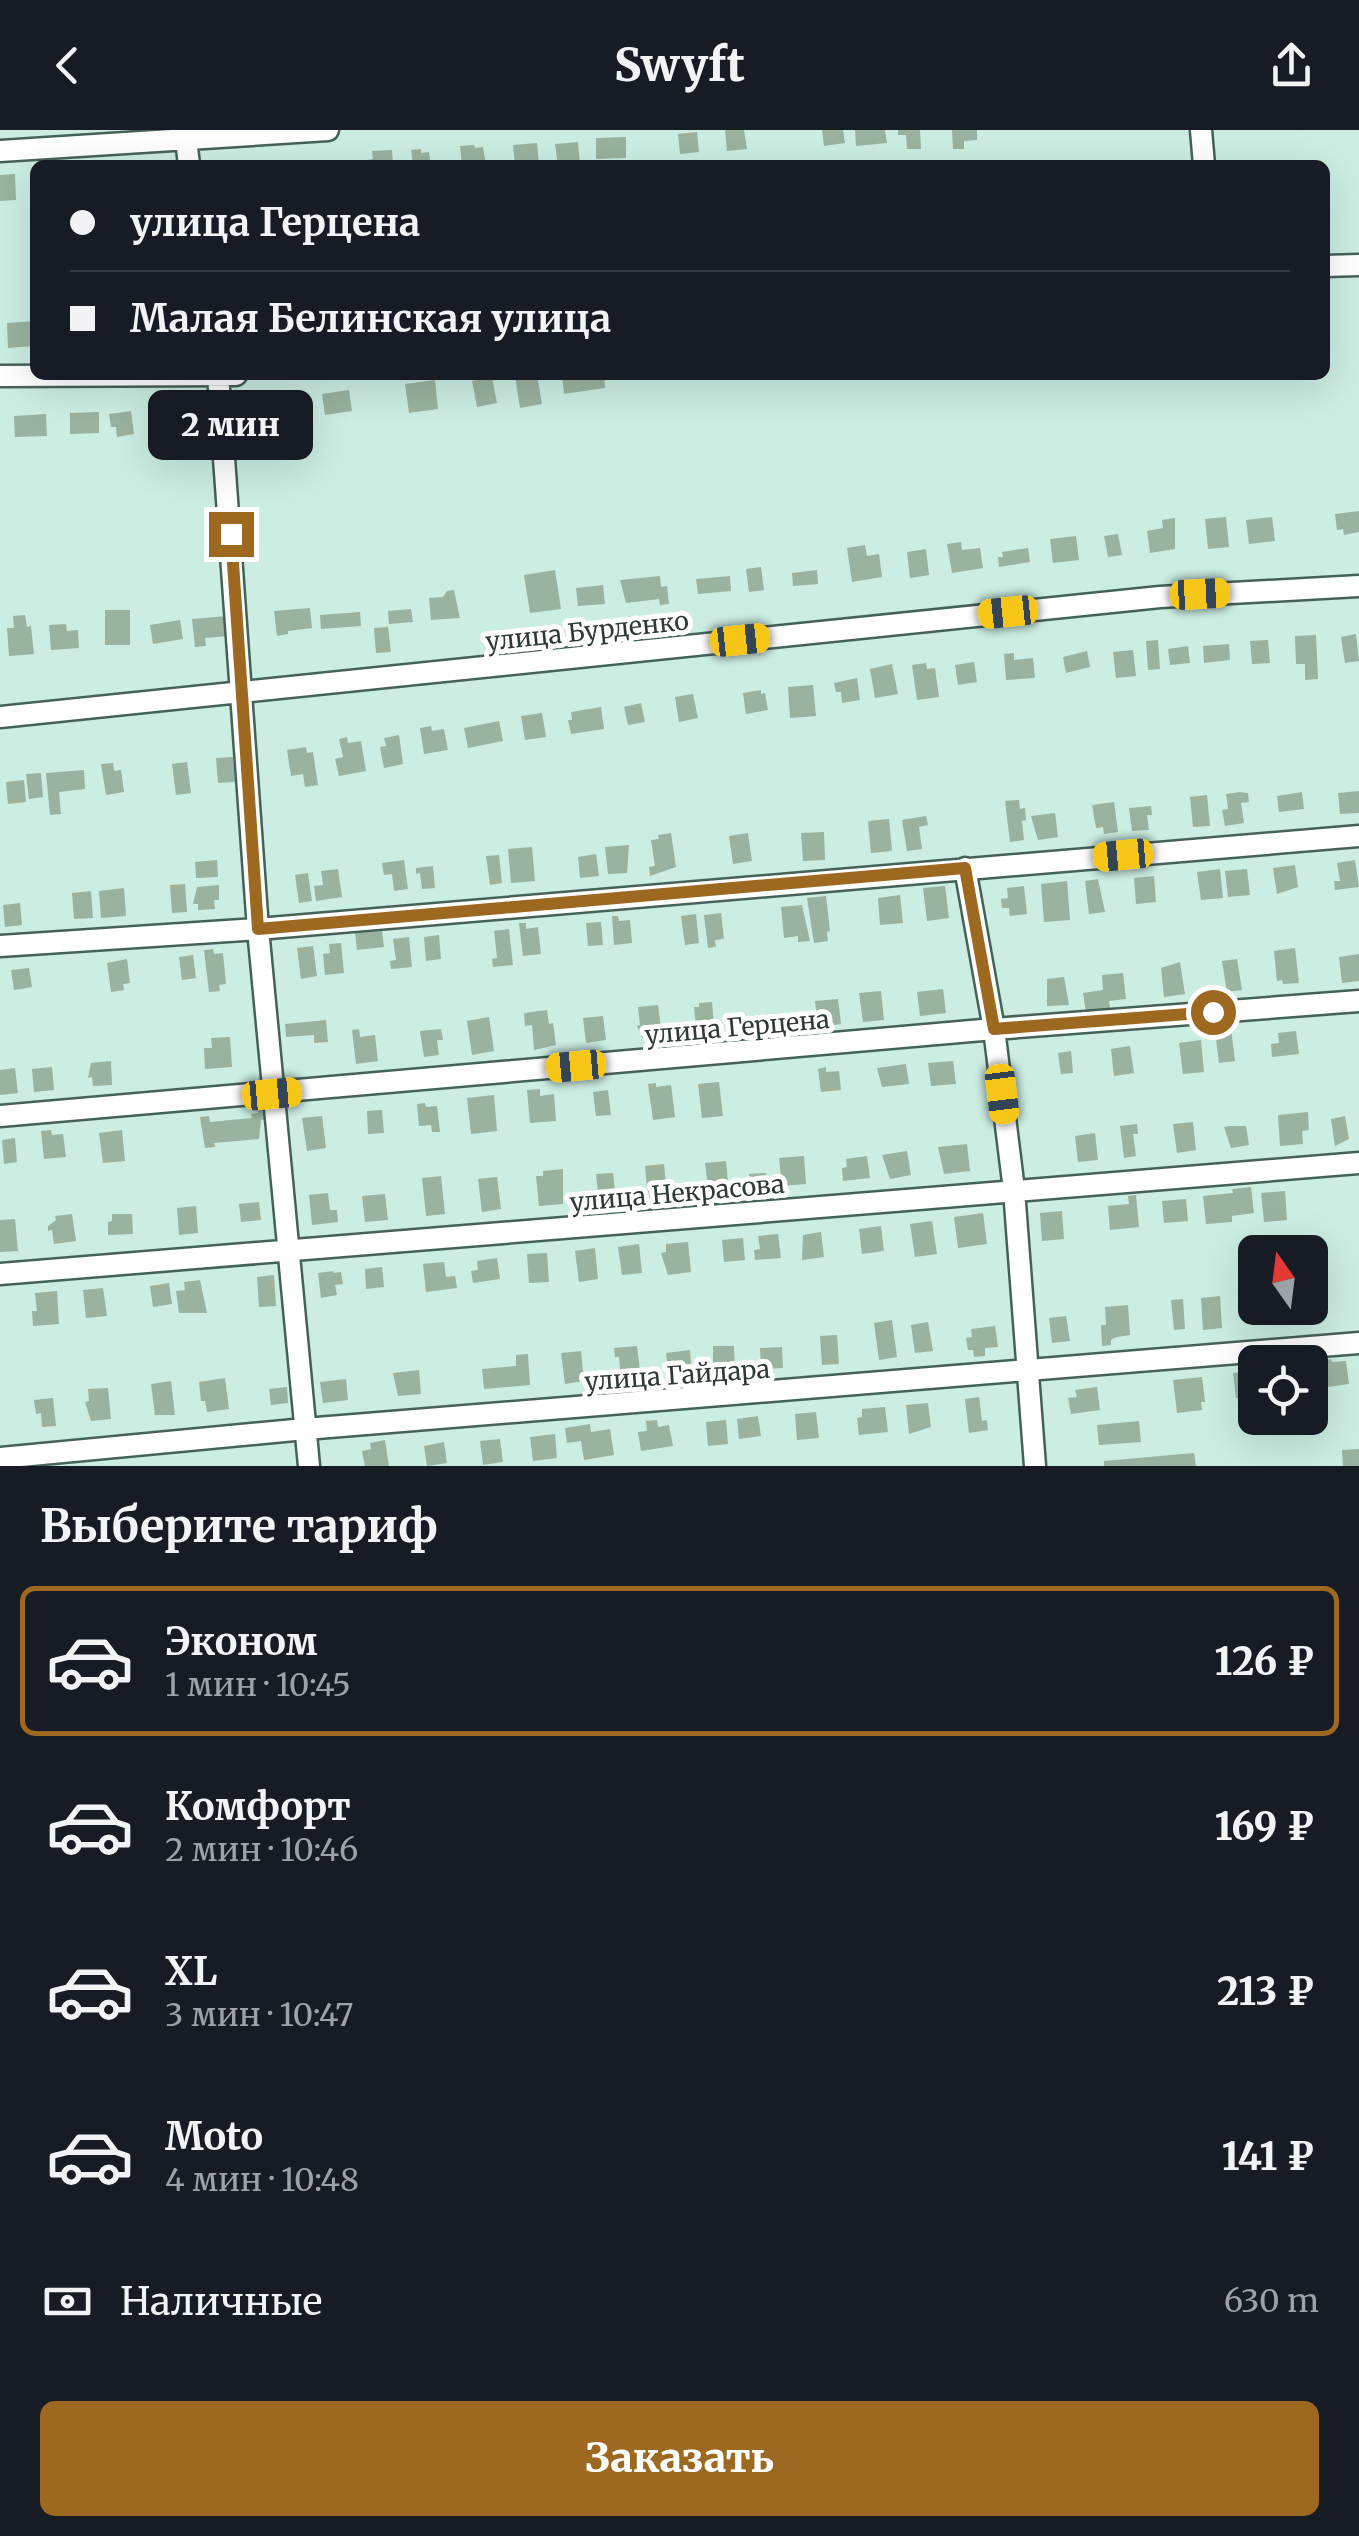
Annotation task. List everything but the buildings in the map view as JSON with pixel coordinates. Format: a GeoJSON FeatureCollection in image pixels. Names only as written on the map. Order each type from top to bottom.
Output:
{"type":"FeatureCollection","features":[{"type":"Feature","properties":{"kind":"street"},"geometry":{"type":"LineString","coordinates":[[0,151],[185,135],[328,130]]}},
{"type":"Feature","properties":{"kind":"street"},"geometry":{"type":"LineString","coordinates":[[1201,130],[1204,160]]}},
{"type":"Feature","properties":{"kind":"street"},"geometry":{"type":"LineString","coordinates":[[185,135],[188,160]]}},
{"type":"Feature","properties":{"kind":"street"},"geometry":{"type":"LineString","coordinates":[[1330,266],[1359,264]]}},
{"type":"Feature","properties":{"kind":"street"},"geometry":{"type":"LineString","coordinates":[[0,376],[30,376]]}},
{"type":"Feature","properties":{"kind":"street"},"geometry":{"type":"LineString","coordinates":[[224,380],[258,929],[309,1466]]}},
{"type":"Feature","properties":{"kind":"street","name":"улица Бурденко"},"geometry":{"type":"LineString","coordinates":[[0,717],[1160,596],[1359,586]]}},
{"type":"Feature","properties":{"kind":"street"},"geometry":{"type":"LineString","coordinates":[[0,946],[258,929],[1359,836]]}},
{"type":"Feature","properties":{"kind":"street"},"geometry":{"type":"LineString","coordinates":[[965,868],[994,1029],[1014,1190],[1035,1466]]}},
{"type":"Feature","properties":{"kind":"street","name":"улица Герцена"},"geometry":{"type":"LineString","coordinates":[[0,1116],[1359,1001]]}},
{"type":"Feature","properties":{"kind":"street","name":"улица Некрасова"},"geometry":{"type":"LineString","coordinates":[[0,1274],[1359,1163]]}},
{"type":"Feature","properties":{"kind":"street","name":"улица Гайдара"},"geometry":{"type":"LineString","coordinates":[[0,1458],[305,1429],[1359,1344]]}},
{"type":"Feature","properties":{"kind":"route"},"geometry":{"type":"LineString","coordinates":[[231,534],[258,929],[965,868],[994,1029],[1213,1012]]}}]}
